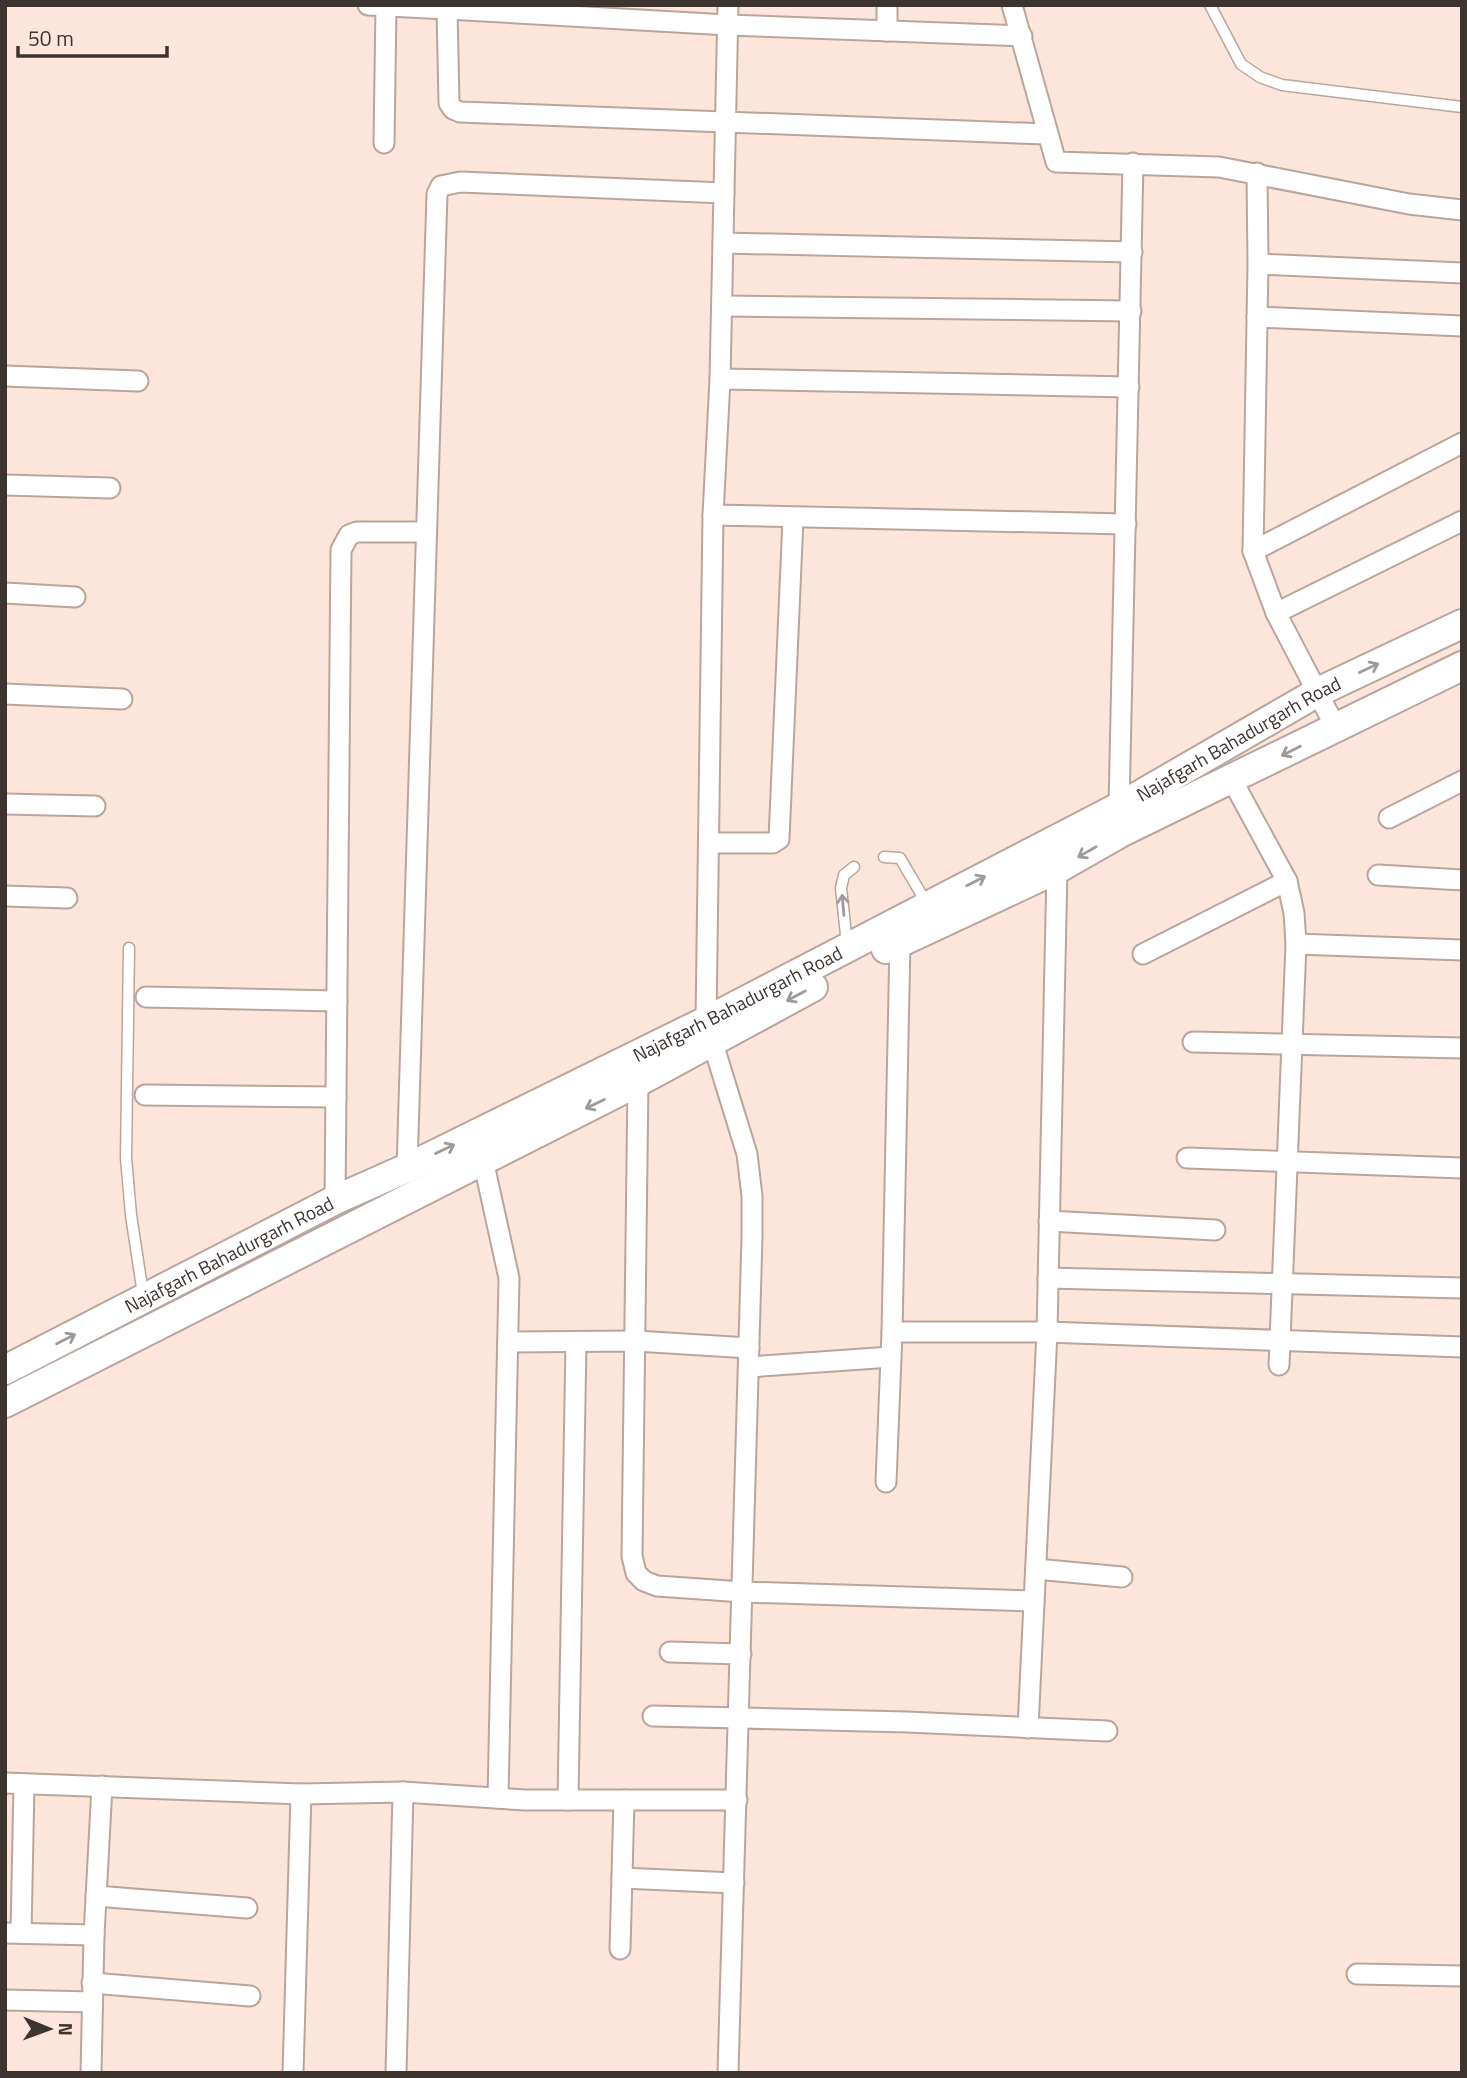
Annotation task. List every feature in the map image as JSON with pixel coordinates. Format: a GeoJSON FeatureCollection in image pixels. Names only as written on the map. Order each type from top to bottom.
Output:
{"type":"FeatureCollection","features":[{"type":"Feature","properties":{"kind":"main road","name":"Najafgarh Bahadurgarh Road"},"geometry":{"type":"LineString","coordinates":[[5,1403],[638,1083],[708,1031],[847,948],[1119,807],[1318,692],[1462,624]]}},
{"type":"Feature","properties":{"kind":"main road","name":"Najafgarh Bahadurgarh Road"},"geometry":{"type":"LineString","coordinates":[[5,1370],[335,1200],[1057,869],[1120,833],[1462,666]]}},
{"type":"Feature","properties":{"kind":"main road"},"geometry":{"type":"LineString","coordinates":[[222,1258],[233,1287]]}},
{"type":"Feature","properties":{"kind":"street"},"geometry":{"type":"LineString","coordinates":[[368,5],[728,25],[1022,36]]}},
{"type":"Feature","properties":{"kind":"street"},"geometry":{"type":"LineString","coordinates":[[728,5],[720,379],[713,516],[708,1031],[748,1165],[752,1196],[740,1719],[728,2073]]}},
{"type":"Feature","properties":{"kind":"street"},"geometry":{"type":"LineString","coordinates":[[887,5],[887,31]]}},
{"type":"Feature","properties":{"kind":"street"},"geometry":{"type":"LineString","coordinates":[[1012,5],[1056,162],[1195,165],[1257,173],[1409,204],[1462,210]]}},
{"type":"Feature","properties":{"kind":"street"},"geometry":{"type":"LineString","coordinates":[[384,143],[386,6]]}},
{"type":"Feature","properties":{"kind":"street"},"geometry":{"type":"LineString","coordinates":[[447,9],[449,103],[453,109],[460,112],[1046,134]]}},
{"type":"Feature","properties":{"kind":"street"},"geometry":{"type":"LineString","coordinates":[[1119,807],[1133,163]]}},
{"type":"Feature","properties":{"kind":"street"},"geometry":{"type":"LineString","coordinates":[[1257,173],[1253,551],[1276,613],[1336,728]]}},
{"type":"Feature","properties":{"kind":"street"},"geometry":{"type":"LineString","coordinates":[[407,1168],[437,194],[441,187],[449,183],[724,193]]}},
{"type":"Feature","properties":{"kind":"street"},"geometry":{"type":"LineString","coordinates":[[723,243],[1132,251]]}},
{"type":"Feature","properties":{"kind":"street"},"geometry":{"type":"LineString","coordinates":[[1258,264],[1462,273]]}},
{"type":"Feature","properties":{"kind":"street"},"geometry":{"type":"LineString","coordinates":[[722,306],[1131,311]]}},
{"type":"Feature","properties":{"kind":"street"},"geometry":{"type":"LineString","coordinates":[[1257,317],[1462,326]]}},
{"type":"Feature","properties":{"kind":"street"},"geometry":{"type":"LineString","coordinates":[[5,376],[138,381]]}},
{"type":"Feature","properties":{"kind":"street"},"geometry":{"type":"LineString","coordinates":[[720,379],[1129,387]]}},
{"type":"Feature","properties":{"kind":"street"},"geometry":{"type":"LineString","coordinates":[[1253,551],[1462,443]]}},
{"type":"Feature","properties":{"kind":"street"},"geometry":{"type":"LineString","coordinates":[[5,485],[110,488]]}},
{"type":"Feature","properties":{"kind":"street"},"geometry":{"type":"LineString","coordinates":[[713,516],[1126,524]]}},
{"type":"Feature","properties":{"kind":"street"},"geometry":{"type":"LineString","coordinates":[[710,843],[773,844],[779,839],[793,519]]}},
{"type":"Feature","properties":{"kind":"street"},"geometry":{"type":"LineString","coordinates":[[1276,613],[1462,521]]}},
{"type":"Feature","properties":{"kind":"street"},"geometry":{"type":"LineString","coordinates":[[335,1200],[341,550],[349,535],[357,532],[425,532]]}},
{"type":"Feature","properties":{"kind":"street"},"geometry":{"type":"LineString","coordinates":[[5,593],[75,597]]}},
{"type":"Feature","properties":{"kind":"street"},"geometry":{"type":"LineString","coordinates":[[5,694],[122,699]]}},
{"type":"Feature","properties":{"kind":"street"},"geometry":{"type":"LineString","coordinates":[[1231,780],[1287,880],[1294,912],[1296,944],[1279,1365]]}},
{"type":"Feature","properties":{"kind":"street"},"geometry":{"type":"LineString","coordinates":[[1389,818],[1462,781]]}},
{"type":"Feature","properties":{"kind":"street"},"geometry":{"type":"LineString","coordinates":[[5,804],[95,806]]}},
{"type":"Feature","properties":{"kind":"street"},"geometry":{"type":"LineString","coordinates":[[1028,1728],[1047,1332],[1057,869]]}},
{"type":"Feature","properties":{"kind":"street"},"geometry":{"type":"LineString","coordinates":[[1378,875],[1462,880]]}},
{"type":"Feature","properties":{"kind":"street"},"geometry":{"type":"LineString","coordinates":[[1143,954],[1287,880]]}},
{"type":"Feature","properties":{"kind":"street"},"geometry":{"type":"LineString","coordinates":[[5,896],[67,898]]}},
{"type":"Feature","properties":{"kind":"street"},"geometry":{"type":"LineString","coordinates":[[886,1482],[892,1332],[900,942]]}},
{"type":"Feature","properties":{"kind":"street"},"geometry":{"type":"LineString","coordinates":[[1296,944],[1462,950]]}},
{"type":"Feature","properties":{"kind":"street"},"geometry":{"type":"LineString","coordinates":[[146,997],[337,1001]]}},
{"type":"Feature","properties":{"kind":"street"},"geometry":{"type":"LineString","coordinates":[[1193,1042],[1462,1048]]}},
{"type":"Feature","properties":{"kind":"street"},"geometry":{"type":"LineString","coordinates":[[638,1083],[632,1556],[636,1573],[644,1581],[657,1586],[743,1592],[1034,1601]]}},
{"type":"Feature","properties":{"kind":"street"},"geometry":{"type":"LineString","coordinates":[[145,1095],[336,1097]]}},
{"type":"Feature","properties":{"kind":"street"},"geometry":{"type":"LineString","coordinates":[[1187,1158],[1462,1168]]}},
{"type":"Feature","properties":{"kind":"street"},"geometry":{"type":"LineString","coordinates":[[483,1160],[509,1278],[498,1798]]}},
{"type":"Feature","properties":{"kind":"street"},"geometry":{"type":"LineString","coordinates":[[1049,1221],[1216,1230]]}},
{"type":"Feature","properties":{"kind":"street"},"geometry":{"type":"LineString","coordinates":[[1048,1278],[1462,1288]]}},
{"type":"Feature","properties":{"kind":"street"},"geometry":{"type":"LineString","coordinates":[[892,1332],[1047,1332],[1462,1347]]}},
{"type":"Feature","properties":{"kind":"street"},"geometry":{"type":"LineString","coordinates":[[509,1342],[636,1341],[749,1357],[891,1357]]}},
{"type":"Feature","properties":{"kind":"street"},"geometry":{"type":"LineString","coordinates":[[568,1800],[576,1342]]}},
{"type":"Feature","properties":{"kind":"street"},"geometry":{"type":"LineString","coordinates":[[1036,1569],[1122,1577]]}},
{"type":"Feature","properties":{"kind":"street"},"geometry":{"type":"LineString","coordinates":[[670,1653],[741,1654]]}},
{"type":"Feature","properties":{"kind":"street"},"geometry":{"type":"LineString","coordinates":[[653,1717],[907,1722],[1107,1731]]}},
{"type":"Feature","properties":{"kind":"street"},"geometry":{"type":"LineString","coordinates":[[94,1935],[13,1933],[14,1784],[301,1794],[403,1791],[568,1800],[737,1800]]}},
{"type":"Feature","properties":{"kind":"street"},"geometry":{"type":"LineString","coordinates":[[91,2073],[94,1935],[102,1786]]}},
{"type":"Feature","properties":{"kind":"street"},"geometry":{"type":"LineString","coordinates":[[396,2073],[403,1791]]}},
{"type":"Feature","properties":{"kind":"street"},"geometry":{"type":"LineString","coordinates":[[293,2073],[301,1794]]}},
{"type":"Feature","properties":{"kind":"street"},"geometry":{"type":"LineString","coordinates":[[620,1949],[624,1800]]}},
{"type":"Feature","properties":{"kind":"street"},"geometry":{"type":"LineString","coordinates":[[622,1878],[734,1883]]}},
{"type":"Feature","properties":{"kind":"street"},"geometry":{"type":"LineString","coordinates":[[96,1896],[247,1908]]}},
{"type":"Feature","properties":{"kind":"street"},"geometry":{"type":"LineString","coordinates":[[1357,1974],[1462,1976]]}},
{"type":"Feature","properties":{"kind":"street"},"geometry":{"type":"LineString","coordinates":[[5,2000],[92,1993],[250,1996]]}},
{"type":"Feature","properties":{"kind":"lane"},"geometry":{"type":"LineString","coordinates":[[1210,5],[1241,64],[1260,77],[1282,85],[1462,107]]}},
{"type":"Feature","properties":{"kind":"lane"},"geometry":{"type":"LineString","coordinates":[[884,857],[900,858],[928,906]]}},
{"type":"Feature","properties":{"kind":"lane"},"geometry":{"type":"LineString","coordinates":[[847,948],[841,888],[844,875],[854,867]]}},
{"type":"Feature","properties":{"kind":"lane"},"geometry":{"type":"LineString","coordinates":[[129,948],[126,1158],[131,1215],[144,1298]]}}]}
